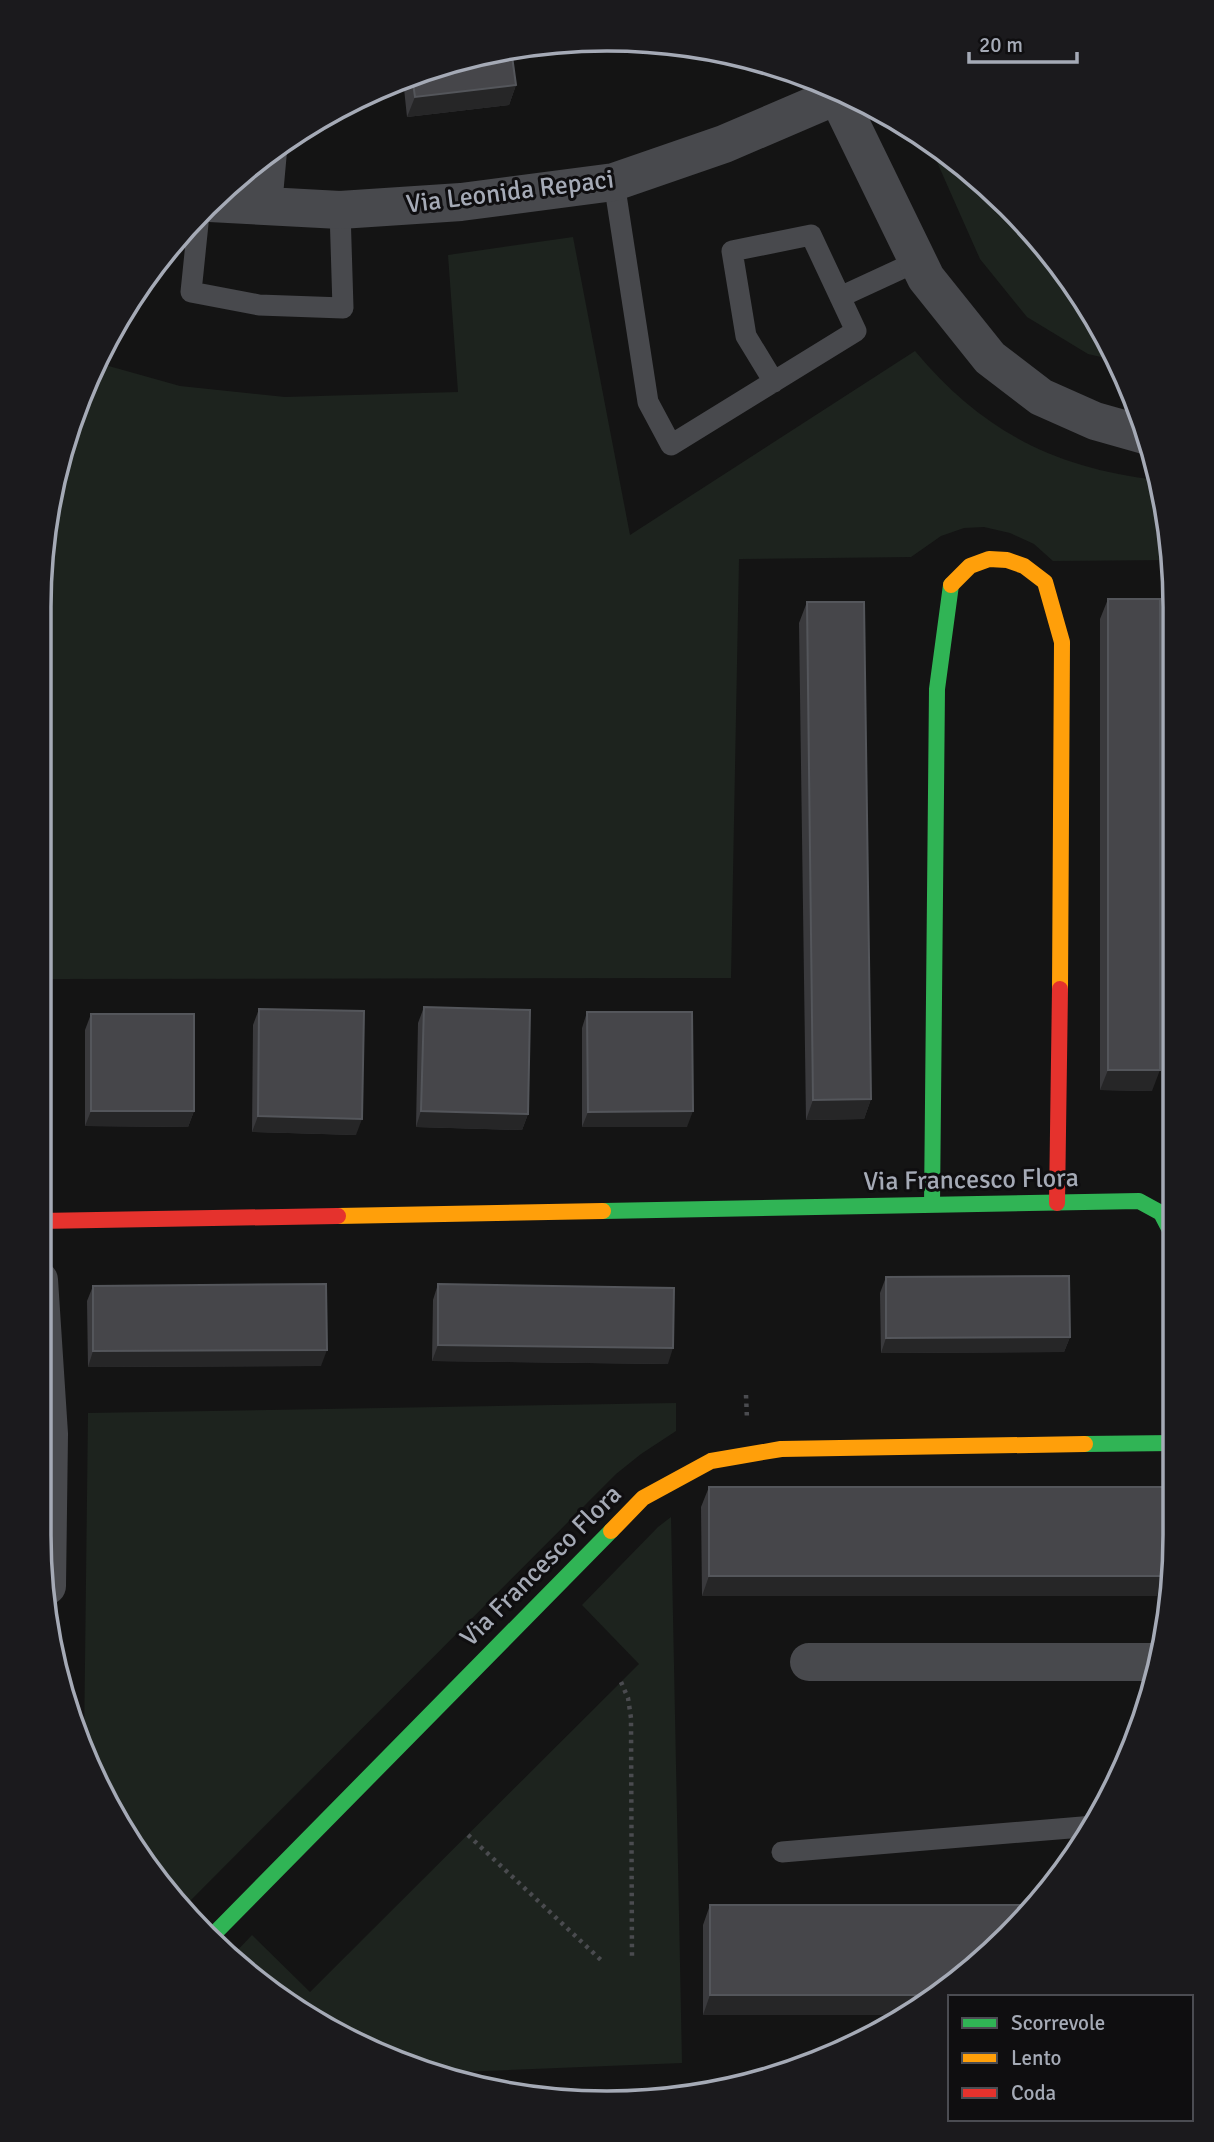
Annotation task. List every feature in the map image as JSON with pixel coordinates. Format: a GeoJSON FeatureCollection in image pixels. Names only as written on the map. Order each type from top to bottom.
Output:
{"type":"FeatureCollection","features":[{"type":"Feature","properties":{"kind":"street","name":"Via Leonida Repaci"},"geometry":{"type":"LineString","coordinates":[[225,204],[340,210],[461,202],[614,182],[724,144],[829,97]]}},
{"type":"Feature","properties":{"kind":"street"},"geometry":{"type":"LineString","coordinates":[[843,103],[926,278],[990,359],[1041,397],[1095,421],[1135,432]]}},
{"type":"Feature","properties":{"kind":"street"},"geometry":{"type":"LineString","coordinates":[[263,206],[267,167]]}},
{"type":"Feature","properties":{"kind":"street"},"geometry":{"type":"LineString","coordinates":[[932,1205],[937,689],[951,583],[970,566],[989,559],[1007,560],[1024,566],[1045,582],[1062,642],[1057,1203]]}},
{"type":"Feature","properties":{"kind":"street","name":"Via Francesco Flora"},"geometry":{"type":"LineString","coordinates":[[51,1221],[1139,1201],[1163,1217]]}},
{"type":"Feature","properties":{"kind":"street","name":"Via Francesco Flora"},"geometry":{"type":"LineString","coordinates":[[217,1931],[643,1498],[711,1461],[780,1449],[1163,1443]]}},
{"type":"Feature","properties":{"kind":"street"},"geometry":{"type":"LineString","coordinates":[[809,1662],[1148,1662]]}},
{"type":"Feature","properties":{"kind":"lane"},"geometry":{"type":"LineString","coordinates":[[614,182],[648,402],[671,445],[774,382],[856,331],[811,235],[732,251],[746,336],[774,382]]}},
{"type":"Feature","properties":{"kind":"lane"},"geometry":{"type":"LineString","coordinates":[[197,231],[191,292],[259,305],[343,308],[340,210]]}},
{"type":"Feature","properties":{"kind":"lane"},"geometry":{"type":"LineString","coordinates":[[840,297],[918,261]]}},
{"type":"Feature","properties":{"kind":"lane"},"geometry":{"type":"LineString","coordinates":[[782,1852],[1080,1827]]}},
{"type":"Feature","properties":{"kind":"path"},"geometry":{"type":"LineString","coordinates":[[621,1682],[628,1698],[631,1718],[632,1960]]}},
{"type":"Feature","properties":{"kind":"path"},"geometry":{"type":"LineString","coordinates":[[468,1835],[601,1961]]}},
{"type":"Feature","properties":{"kind":"shaded area"},"geometry":{"type":"Polygon","coordinates":[[[935,158],[974,189],[1025,240],[1070,298],[1104,358],[1088,354],[1027,317],[980,259],[935,158]]]}},
{"type":"Feature","properties":{"kind":"shaded area"},"geometry":{"type":"Polygon","coordinates":[[[573,237],[630,535],[915,351],[940,379],[967,403],[994,424],[1023,441],[1086,466],[1148,478],[1161,560],[1053,561],[1034,544],[1010,533],[984,527],[964,528],[941,536],[911,557],[739,559],[731,978],[51,979],[52,571],[61,498],[70,463],[80,428],[106,365],[180,386],[285,397],[458,392],[448,255],[573,237]]]}},
{"type":"Feature","properties":{"kind":"shaded area"},"geometry":{"type":"Polygon","coordinates":[[[676,1403],[676,1431],[616,1474],[189,1902],[144,1844],[125,1813],[84,1725],[88,1413],[676,1403]]]}},
{"type":"Feature","properties":{"kind":"shaded area"},"geometry":{"type":"Polygon","coordinates":[[[671,1517],[682,2063],[463,2072],[394,2049],[329,2017],[298,1998],[237,1950],[252,1935],[310,1992],[639,1664],[582,1605],[671,1517]]]}},
{"type":"Feature","properties":{"kind":"building"},"geometry":{"type":"Polygon","coordinates":[[[512,59],[516,85],[415,97],[413,86],[463,70],[512,59]]]}},
{"type":"Feature","properties":{"kind":"building"},"geometry":{"type":"Polygon","coordinates":[[[1108,599],[1160,599],[1160,1070],[1108,1070],[1108,599]]]}},
{"type":"Feature","properties":{"kind":"building"},"geometry":{"type":"Polygon","coordinates":[[[807,602],[864,602],[871,1099],[813,1100],[807,602]]]}},
{"type":"Feature","properties":{"kind":"building"},"geometry":{"type":"Polygon","coordinates":[[[424,1007],[530,1010],[528,1114],[421,1111],[424,1007]]]}},
{"type":"Feature","properties":{"kind":"building"},"geometry":{"type":"Polygon","coordinates":[[[259,1009],[364,1011],[362,1119],[258,1116],[259,1009]]]}},
{"type":"Feature","properties":{"kind":"building"},"geometry":{"type":"Polygon","coordinates":[[[587,1012],[692,1012],[693,1111],[588,1112],[587,1012]]]}},
{"type":"Feature","properties":{"kind":"building"},"geometry":{"type":"Polygon","coordinates":[[[91,1014],[194,1014],[194,1111],[91,1111],[91,1014]]]}},
{"type":"Feature","properties":{"kind":"building"},"geometry":{"type":"Polygon","coordinates":[[[1069,1276],[1070,1337],[886,1338],[886,1277],[1069,1276]]]}},
{"type":"Feature","properties":{"kind":"building"},"geometry":{"type":"Polygon","coordinates":[[[326,1284],[327,1350],[93,1351],[93,1286],[326,1284]]]}},
{"type":"Feature","properties":{"kind":"building"},"geometry":{"type":"Polygon","coordinates":[[[438,1284],[674,1288],[673,1348],[438,1345],[438,1284]]]}},
{"type":"Feature","properties":{"kind":"building"},"geometry":{"type":"Polygon","coordinates":[[[709,1487],[1163,1487],[1161,1576],[709,1576],[709,1487]]]}},
{"type":"Feature","properties":{"kind":"building"},"geometry":{"type":"Polygon","coordinates":[[[710,1905],[1022,1905],[974,1953],[920,1995],[710,1995],[710,1905]]]}},
{"type":"Feature","properties":{"kind":"traffic: fast"},"geometry":{"type":"LineString","coordinates":[[932,1205],[937,689],[951,585]]}},
{"type":"Feature","properties":{"kind":"traffic: fast"},"geometry":{"type":"LineString","coordinates":[[603,1211],[1139,1201],[1163,1217]]}},
{"type":"Feature","properties":{"kind":"traffic: fast"},"geometry":{"type":"LineString","coordinates":[[1085,1444],[1163,1443]]}},
{"type":"Feature","properties":{"kind":"traffic: fast"},"geometry":{"type":"LineString","coordinates":[[217,1931],[611,1531]]}},
{"type":"Feature","properties":{"kind":"traffic: slow"},"geometry":{"type":"LineString","coordinates":[[951,585],[970,566],[989,559],[1007,560],[1024,566],[1045,582],[1062,642],[1060,989]]}},
{"type":"Feature","properties":{"kind":"traffic: slow"},"geometry":{"type":"LineString","coordinates":[[338,1216],[603,1211]]}},
{"type":"Feature","properties":{"kind":"traffic: slow"},"geometry":{"type":"LineString","coordinates":[[611,1531],[643,1498],[711,1461],[781,1449],[1085,1444]]}},
{"type":"Feature","properties":{"kind":"traffic: jam"},"geometry":{"type":"LineString","coordinates":[[1057,1203],[1060,989]]}},
{"type":"Feature","properties":{"kind":"traffic: jam"},"geometry":{"type":"LineString","coordinates":[[51,1221],[338,1216]]}}]}
